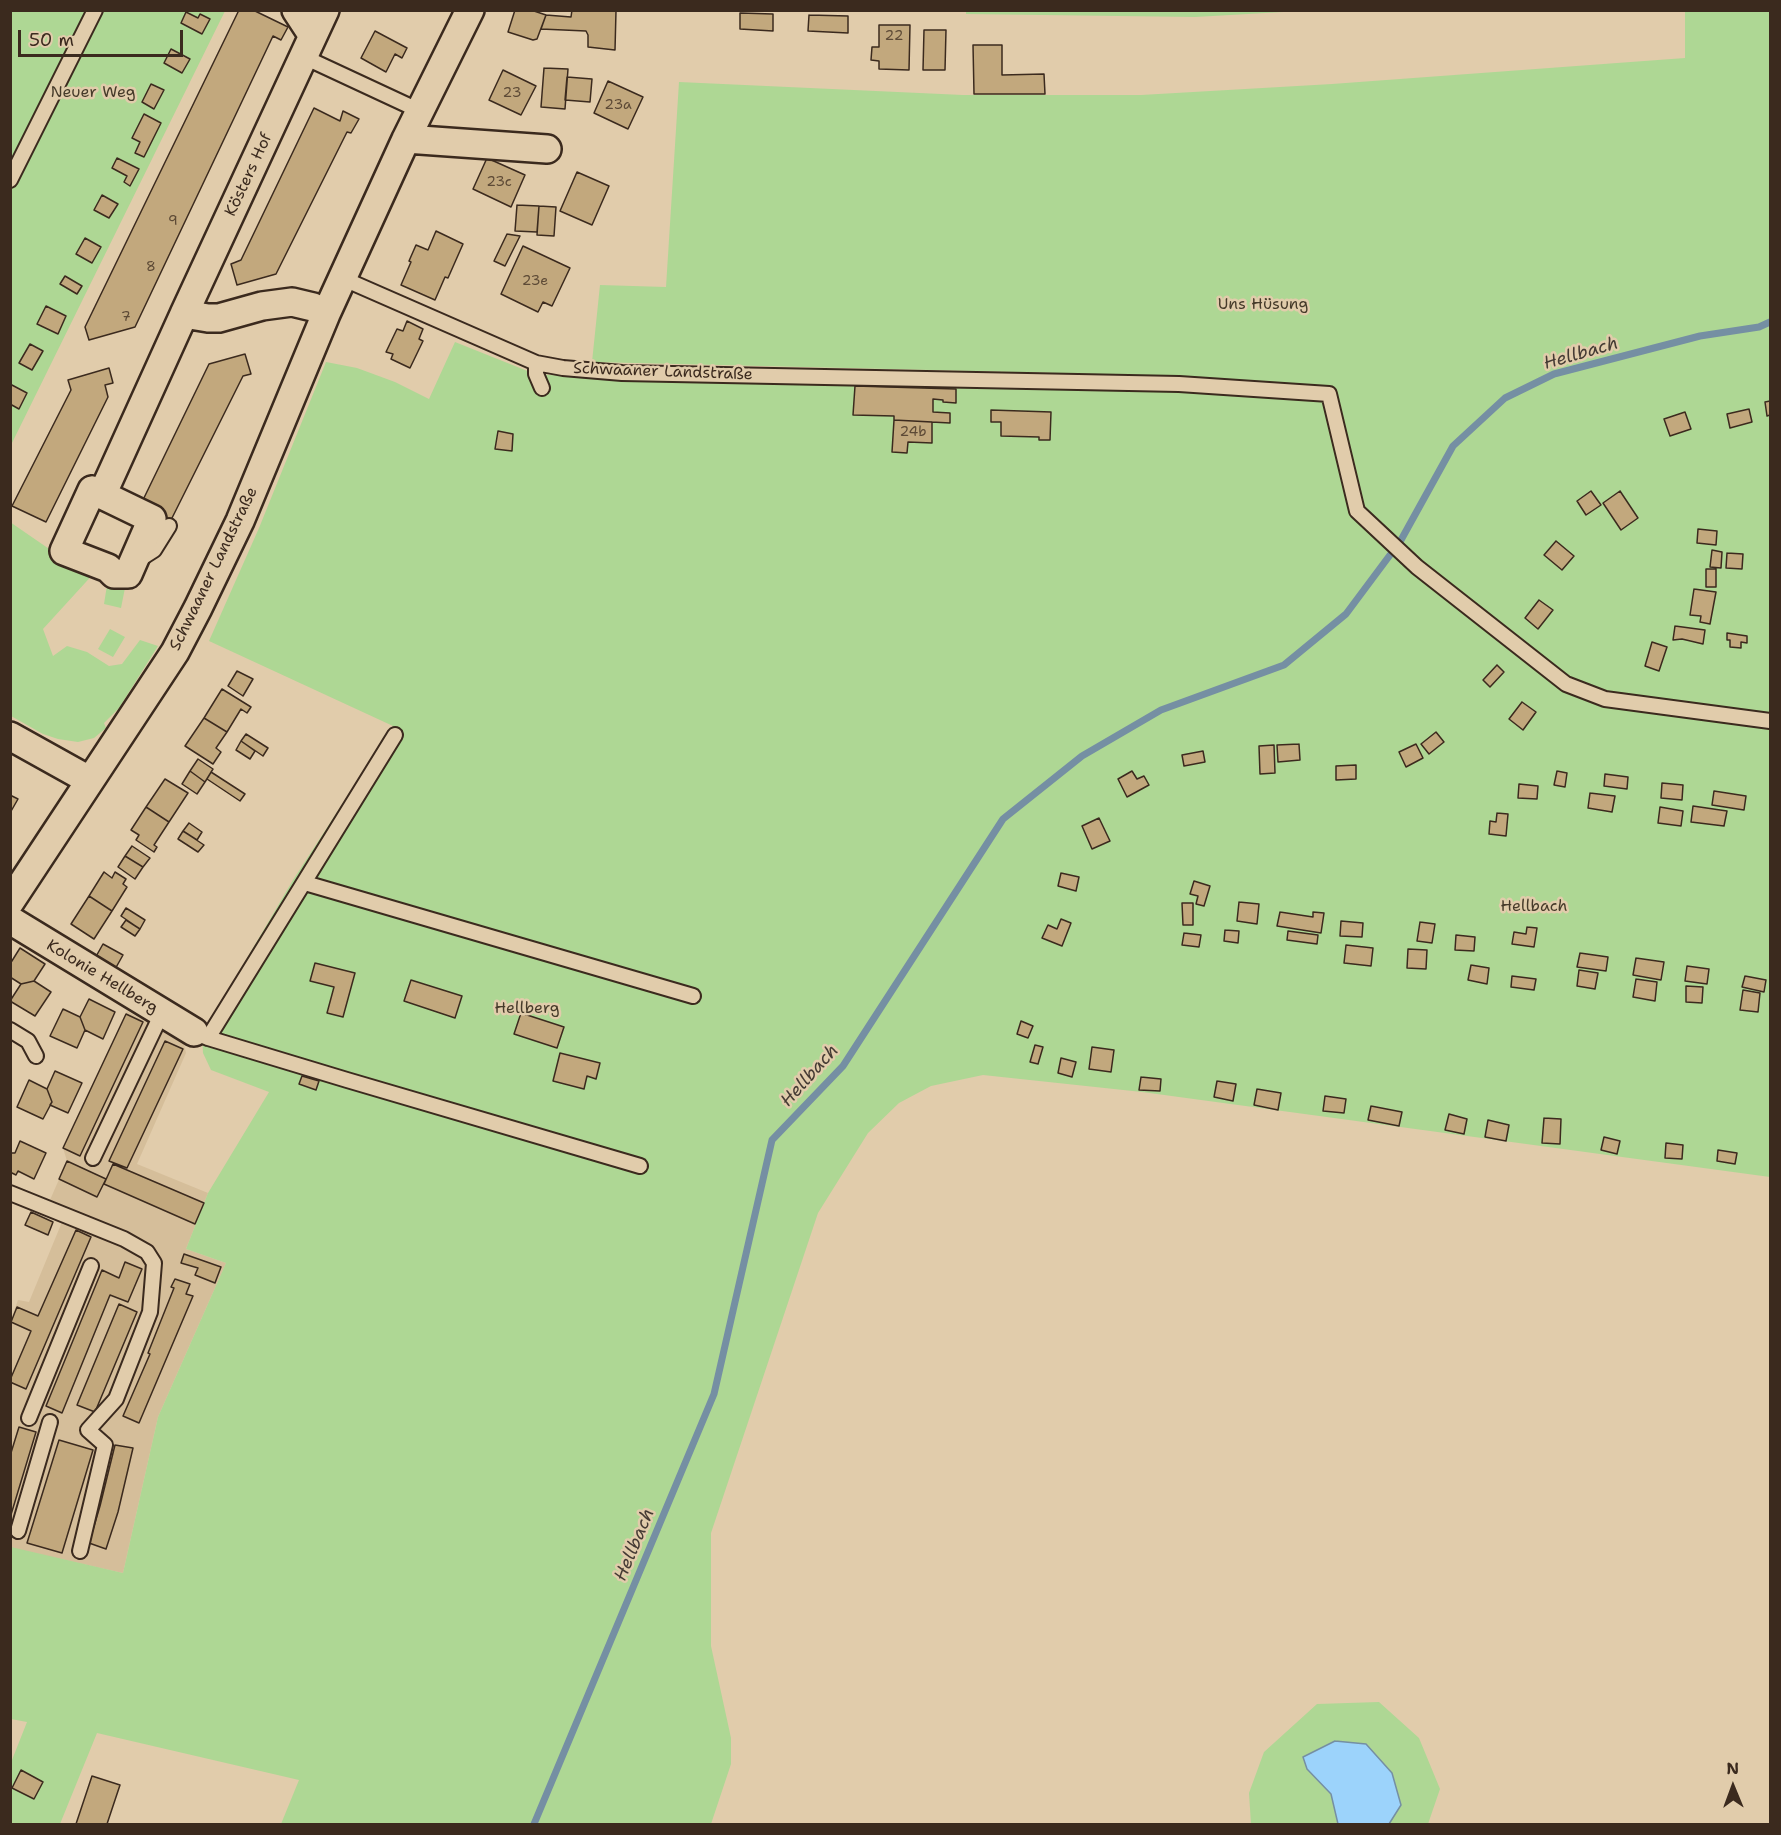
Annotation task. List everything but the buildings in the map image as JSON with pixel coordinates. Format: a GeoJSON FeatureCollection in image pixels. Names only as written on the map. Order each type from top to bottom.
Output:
{"type":"FeatureCollection","features":[{"type":"Feature","properties":{"kind":"street"},"geometry":{"type":"LineString","coordinates":[[296,10],[309,47]]}},
{"type":"Feature","properties":{"kind":"street","name":"Kösters Hof"},"geometry":{"type":"LineString","coordinates":[[102,495],[325,10]]}},
{"type":"Feature","properties":{"kind":"street","name":"Schwaaner Landstraße"},"geometry":{"type":"LineString","coordinates":[[10,902],[175,652],[198,608],[240,521],[326,314],[344,279],[406,139],[470,10]]}},
{"type":"Feature","properties":{"kind":"street"},"geometry":{"type":"LineString","coordinates":[[406,139],[547,149]]}},
{"type":"Feature","properties":{"kind":"street"},"geometry":{"type":"LineString","coordinates":[[184,314],[219,318],[262,306],[292,302],[313,307],[326,314]]}},
{"type":"Feature","properties":{"kind":"street"},"geometry":{"type":"LineString","coordinates":[[92,490],[102,495],[152,519],[128,574],[114,573],[108,568],[64,551],[92,490]]}},
{"type":"Feature","properties":{"kind":"street"},"geometry":{"type":"LineString","coordinates":[[10,736],[90,780]]}},
{"type":"Feature","properties":{"kind":"street","name":"Kolonie Hellberg"},"geometry":{"type":"LineString","coordinates":[[10,920],[201,1035]]}},
{"type":"Feature","properties":{"kind":"lane"},"geometry":{"type":"LineString","coordinates":[[10,180],[95,10]]}},
{"type":"Feature","properties":{"kind":"lane"},"geometry":{"type":"LineString","coordinates":[[309,47],[420,111]]}},
{"type":"Feature","properties":{"kind":"lane","name":"Schwaaner Landstraße"},"geometry":{"type":"LineString","coordinates":[[344,279],[536,363],[563,368],[601,372],[1179,384],[1329,394],[1357,511],[1417,567],[1566,684],[1605,699],[1770,721]]}},
{"type":"Feature","properties":{"kind":"lane"},"geometry":{"type":"LineString","coordinates":[[536,363],[536,374],[542,388]]}},
{"type":"Feature","properties":{"kind":"lane"},"geometry":{"type":"LineString","coordinates":[[136,556],[143,557],[154,550],[169,526]]}},
{"type":"Feature","properties":{"kind":"lane"},"geometry":{"type":"LineString","coordinates":[[395,735],[304,883],[201,1035],[640,1166]]}},
{"type":"Feature","properties":{"kind":"lane"},"geometry":{"type":"LineString","coordinates":[[304,883],[693,996]]}},
{"type":"Feature","properties":{"kind":"lane"},"geometry":{"type":"LineString","coordinates":[[93,1158],[162,1013]]}},
{"type":"Feature","properties":{"kind":"lane"},"geometry":{"type":"LineString","coordinates":[[10,1030],[28,1041],[36,1056]]}},
{"type":"Feature","properties":{"kind":"lane"},"geometry":{"type":"LineString","coordinates":[[10,1193],[124,1239],[147,1252],[154,1263],[150,1312],[116,1399],[88,1430],[105,1445],[80,1551]]}},
{"type":"Feature","properties":{"kind":"lane"},"geometry":{"type":"LineString","coordinates":[[29,1418],[91,1266]]}},
{"type":"Feature","properties":{"kind":"lane"},"geometry":{"type":"LineString","coordinates":[[18,1531],[50,1422]]}},
{"type":"Feature","properties":{"kind":"shaded area"},"geometry":{"type":"Polygon","coordinates":[[[127,1011],[184,1044],[186,1053],[137,1164],[208,1193],[186,1249],[226,1263],[158,1417],[123,1573],[11,1548],[11,1319],[18,1300],[29,1302],[62,1222],[67,1208],[50,1200],[67,1161],[63,1148],[127,1011]]]}},
{"type":"Feature","properties":{"kind":"green space"},"geometry":{"type":"Polygon","coordinates":[[[966,10],[1301,11],[1195,17],[966,14],[966,10]]]}},
{"type":"Feature","properties":{"kind":"green space","name":"Neuer Weg"},"geometry":{"type":"Polygon","coordinates":[[[11,11],[225,11],[11,445],[11,11]]]}},
{"type":"Feature","properties":{"kind":"green space"},"geometry":{"type":"Polygon","coordinates":[[[1685,11],[1770,11],[1770,1177],[1142,1092],[983,1075],[931,1086],[899,1103],[868,1133],[818,1213],[711,1533],[711,1646],[731,1738],[731,1764],[711,1824],[281,1824],[299,1780],[97,1733],[60,1824],[11,1824],[10,1765],[27,1722],[11,1719],[11,1547],[123,1573],[158,1417],[226,1263],[186,1249],[208,1193],[269,1092],[211,1070],[203,1053],[202,1035],[293,880],[393,726],[209,641],[259,528],[326,362],[357,368],[395,382],[429,399],[455,342],[535,374],[698,381],[831,381],[1056,389],[1057,373],[592,362],[600,285],[666,287],[679,82],[963,95],[1141,95],[1332,84],[1685,58],[1685,11]]]}},
{"type":"Feature","properties":{"kind":"green space"},"geometry":{"type":"Polygon","coordinates":[[[10,522],[55,553],[96,571],[43,629],[53,656],[67,646],[87,652],[109,666],[122,664],[140,640],[158,646],[119,708],[104,723],[106,728],[94,738],[78,742],[58,739],[43,734],[11,716],[10,522]]]}},
{"type":"Feature","properties":{"kind":"green space"},"geometry":{"type":"Polygon","coordinates":[[[108,579],[126,583],[121,608],[104,604],[108,579]]]}},
{"type":"Feature","properties":{"kind":"green space"},"geometry":{"type":"Polygon","coordinates":[[[110,629],[125,637],[113,657],[98,649],[110,629]]]}},
{"type":"Feature","properties":{"kind":"green space"},"geometry":{"type":"Polygon","coordinates":[[[1379,1702],[1419,1738],[1440,1789],[1428,1824],[1251,1824],[1249,1793],[1264,1752],[1317,1704],[1379,1702]]]}},
{"type":"Feature","properties":{"kind":"water"},"geometry":{"type":"Polygon","coordinates":[[[1335,1741],[1366,1744],[1392,1773],[1401,1805],[1389,1824],[1338,1824],[1331,1794],[1307,1769],[1303,1757],[1335,1741]]]}},
{"type":"Feature","properties":{"kind":"waterway","name":"Hellbach"},"geometry":{"type":"LineString","coordinates":[[1401,540],[1453,446],[1505,398],[1554,374],[1700,336],[1759,327],[1770,322]]}},
{"type":"Feature","properties":{"kind":"waterway","name":"Hellbach"},"geometry":{"type":"LineString","coordinates":[[534,1824],[714,1394],[772,1140],[843,1066],[1003,819],[1082,756],[1161,710],[1284,665],[1346,614],[1390,555]]}},
{"type":"Feature","properties":{"kind":"park label","name":"Uns Hüsung"},"geometry":{"type":"Point","coordinates":[1263,305]}},
{"type":"Feature","properties":{"kind":"park label","name":"Hellberg"},"geometry":{"type":"Point","coordinates":[527,1009]}}]}
